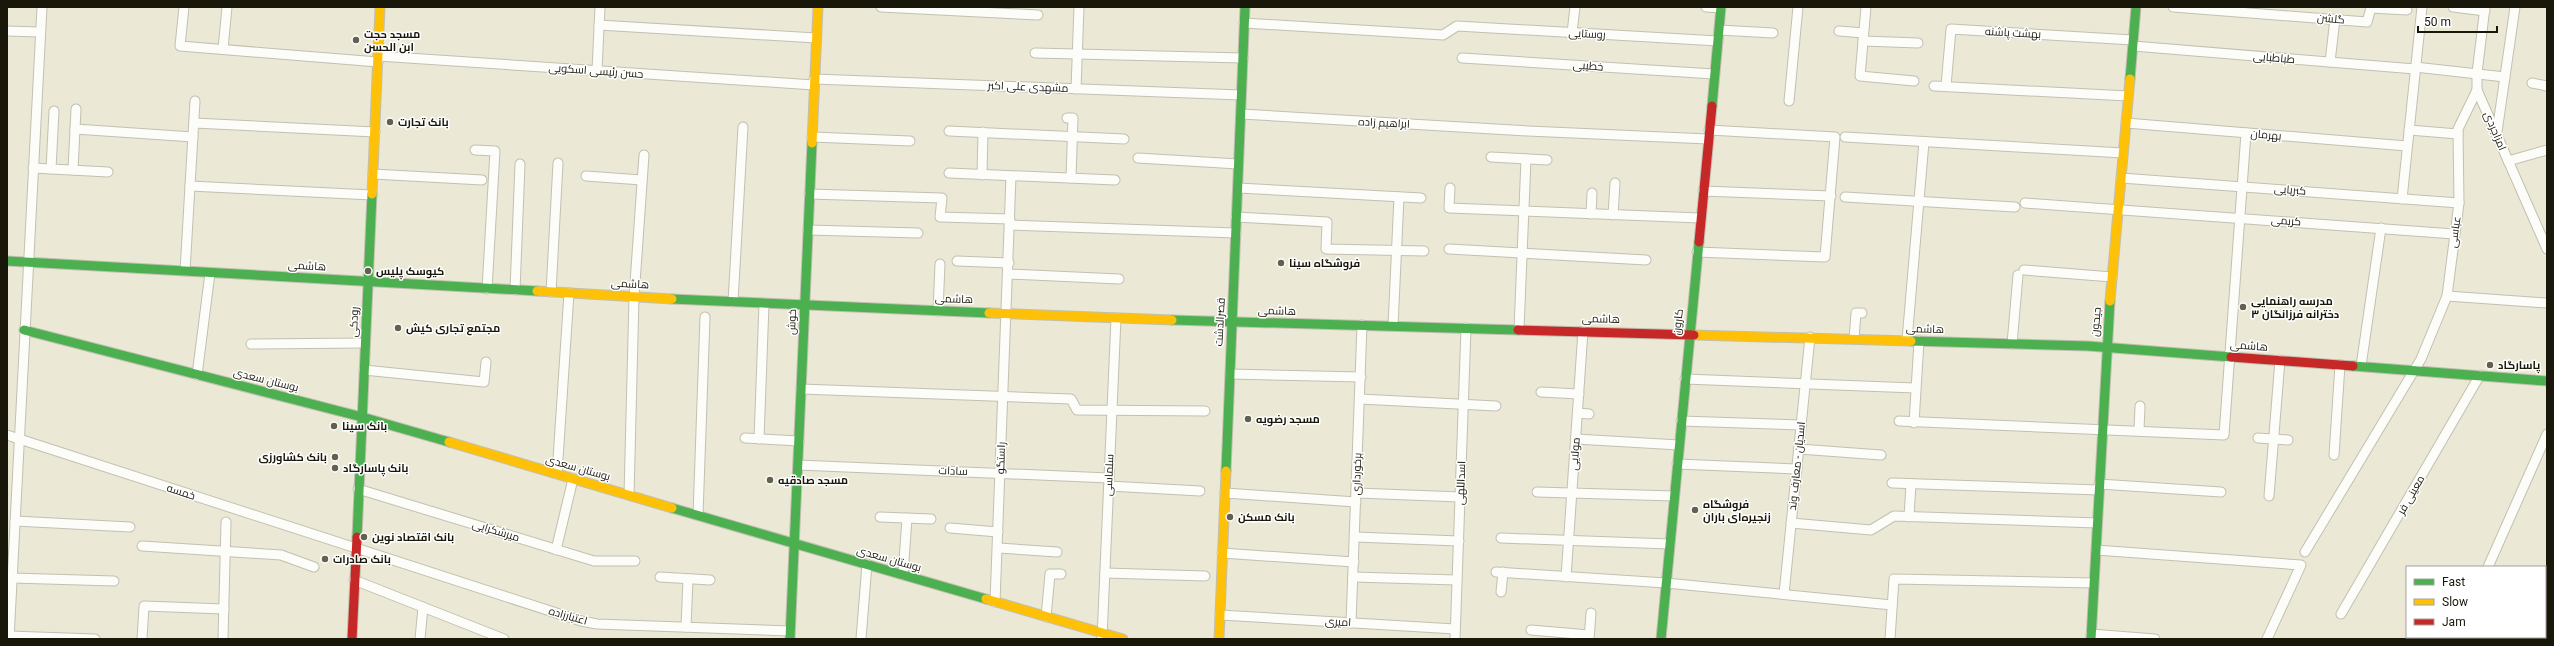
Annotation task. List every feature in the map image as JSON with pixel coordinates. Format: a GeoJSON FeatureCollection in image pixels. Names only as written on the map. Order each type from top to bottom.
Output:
{"type":"FeatureCollection","features":[{"type":"Feature","properties":{"kind":"main road","name":"رودکی"},"geometry":{"type":"LineString","coordinates":[[352,639],[380,7]]}},
{"type":"Feature","properties":{"kind":"main road","name":"خوش"},"geometry":{"type":"LineString","coordinates":[[790,635],[818,7]]}},
{"type":"Feature","properties":{"kind":"main road","name":"قصرالدشت"},"geometry":{"type":"LineString","coordinates":[[1219,639],[1245,7]]}},
{"type":"Feature","properties":{"kind":"main road","name":"کارون"},"geometry":{"type":"LineString","coordinates":[[1661,639],[1684,379],[1721,7]]}},
{"type":"Feature","properties":{"kind":"main road","name":"جیحون"},"geometry":{"type":"LineString","coordinates":[[2091,636],[2106,347],[2136,7]]}},
{"type":"Feature","properties":{"kind":"main road","name":"هاشمی"},"geometry":{"type":"LineString","coordinates":[[7,261],[804,306],[1233,322],[1689,333],[2106,347],[2547,381]]}},
{"type":"Feature","properties":{"kind":"main road","name":"بوستان سعدی"},"geometry":{"type":"LineString","coordinates":[[24,330],[362,417],[996,602],[1102,636],[1123,639]]}},
{"type":"Feature","properties":{"kind":"street"},"geometry":{"type":"LineString","coordinates":[[42,7],[9,637],[94,639]]}},
{"type":"Feature","properties":{"kind":"street","name":"حسن رئیسی اسکویی"},"geometry":{"type":"LineString","coordinates":[[184,7],[180,46],[378,59],[814,82]]}},
{"type":"Feature","properties":{"kind":"street"},"geometry":{"type":"LineString","coordinates":[[223,49],[227,7]]}},
{"type":"Feature","properties":{"kind":"street"},"geometry":{"type":"LineString","coordinates":[[597,70],[600,7]]}},
{"type":"Feature","properties":{"kind":"street"},"geometry":{"type":"LineString","coordinates":[[880,7],[1038,15]]}},
{"type":"Feature","properties":{"kind":"street"},"geometry":{"type":"LineString","coordinates":[[1076,89],[1079,7]]}},
{"type":"Feature","properties":{"kind":"street"},"geometry":{"type":"LineString","coordinates":[[1572,33],[1575,7]]}},
{"type":"Feature","properties":{"kind":"street"},"geometry":{"type":"LineString","coordinates":[[1706,7],[1721,7]]}},
{"type":"Feature","properties":{"kind":"street"},"geometry":{"type":"LineString","coordinates":[[1789,102],[1798,7]]}},
{"type":"Feature","properties":{"kind":"street"},"geometry":{"type":"LineString","coordinates":[[1866,7],[1860,76],[1914,81]]}},
{"type":"Feature","properties":{"kind":"street","name":"گلشن"},"geometry":{"type":"LineString","coordinates":[[2173,7],[2368,22],[2371,8],[2406,10]]}},
{"type":"Feature","properties":{"kind":"street"},"geometry":{"type":"LineString","coordinates":[[2402,198],[2422,7]]}},
{"type":"Feature","properties":{"kind":"street"},"geometry":{"type":"LineString","coordinates":[[2453,7],[2485,9]]}},
{"type":"Feature","properties":{"kind":"street"},"geometry":{"type":"LineString","coordinates":[[2496,133],[2515,7]]}},
{"type":"Feature","properties":{"kind":"street","name":"امزاجردی"},"geometry":{"type":"LineString","coordinates":[[2485,9],[2477,73],[2477,90],[2547,249]]}},
{"type":"Feature","properties":{"kind":"street"},"geometry":{"type":"LineString","coordinates":[[2330,62],[2335,19]]}},
{"type":"Feature","properties":{"kind":"street","name":"روستایی"},"geometry":{"type":"LineString","coordinates":[[1244,23],[1443,35],[1457,26],[1718,41]]}},
{"type":"Feature","properties":{"kind":"street"},"geometry":{"type":"LineString","coordinates":[[599,24],[816,38]]}},
{"type":"Feature","properties":{"kind":"street","name":"بهشت پاشنه"},"geometry":{"type":"LineString","coordinates":[[1946,86],[1951,29],[2133,43]]}},
{"type":"Feature","properties":{"kind":"street"},"geometry":{"type":"LineString","coordinates":[[1719,30],[1773,33]]}},
{"type":"Feature","properties":{"kind":"street"},"geometry":{"type":"LineString","coordinates":[[7,31],[40,32]]}},
{"type":"Feature","properties":{"kind":"street"},"geometry":{"type":"LineString","coordinates":[[1839,31],[1863,37],[1918,43]]}},
{"type":"Feature","properties":{"kind":"street","name":"طباطبایی"},"geometry":{"type":"LineString","coordinates":[[2133,43],[2330,62],[2505,76]]}},
{"type":"Feature","properties":{"kind":"street"},"geometry":{"type":"LineString","coordinates":[[1035,53],[1243,58]]}},
{"type":"Feature","properties":{"kind":"street","name":"خطیبی"},"geometry":{"type":"LineString","coordinates":[[1462,58],[1714,74]]}},
{"type":"Feature","properties":{"kind":"street","name":"مشهدی علی اکبر"},"geometry":{"type":"LineString","coordinates":[[814,82],[1242,95]]}},
{"type":"Feature","properties":{"kind":"street"},"geometry":{"type":"LineString","coordinates":[[2532,83],[2547,86]]}},
{"type":"Feature","properties":{"kind":"street"},"geometry":{"type":"LineString","coordinates":[[1934,86],[2128,96]]}},
{"type":"Feature","properties":{"kind":"street","name":"عباسی"},"geometry":{"type":"LineString","coordinates":[[2306,552],[2413,370],[2421,359],[2447,296],[2459,203],[2458,134],[2463,117],[2477,90]]}},
{"type":"Feature","properties":{"kind":"street"},"geometry":{"type":"LineString","coordinates":[[185,272],[195,101]]}},
{"type":"Feature","properties":{"kind":"street"},"geometry":{"type":"LineString","coordinates":[[72,170],[76,109]]}},
{"type":"Feature","properties":{"kind":"street"},"geometry":{"type":"LineString","coordinates":[[51,169],[54,111]]}},
{"type":"Feature","properties":{"kind":"street","name":"ابراهیم زاده"},"geometry":{"type":"LineString","coordinates":[[1241,114],[1528,131],[1835,137],[1830,196]]}},
{"type":"Feature","properties":{"kind":"street"},"geometry":{"type":"LineString","coordinates":[[1067,118],[1073,118],[1071,178]]}},
{"type":"Feature","properties":{"kind":"street"},"geometry":{"type":"LineString","coordinates":[[194,123],[375,132]]}},
{"type":"Feature","properties":{"kind":"street","name":"بهرمان"},"geometry":{"type":"LineString","coordinates":[[2126,123],[2407,146]]}},
{"type":"Feature","properties":{"kind":"street"},"geometry":{"type":"LineString","coordinates":[[733,302],[743,127]]}},
{"type":"Feature","properties":{"kind":"street"},"geometry":{"type":"LineString","coordinates":[[75,130],[193,137]]}},
{"type":"Feature","properties":{"kind":"street"},"geometry":{"type":"LineString","coordinates":[[949,130],[1073,135],[1124,139]]}},
{"type":"Feature","properties":{"kind":"street"},"geometry":{"type":"LineString","coordinates":[[2409,130],[2458,134]]}},
{"type":"Feature","properties":{"kind":"street"},"geometry":{"type":"LineString","coordinates":[[982,175],[983,132]]}},
{"type":"Feature","properties":{"kind":"street"},"geometry":{"type":"LineString","coordinates":[[1900,421],[1914,423],[2102,428],[2224,435],[2246,133]]}},
{"type":"Feature","properties":{"kind":"street"},"geometry":{"type":"LineString","coordinates":[[812,137],[910,141]]}},
{"type":"Feature","properties":{"kind":"street"},"geometry":{"type":"LineString","coordinates":[[1845,138],[2123,153]]}},
{"type":"Feature","properties":{"kind":"street"},"geometry":{"type":"LineString","coordinates":[[1907,340],[1924,142]]}},
{"type":"Feature","properties":{"kind":"street"},"geometry":{"type":"LineString","coordinates":[[476,150],[495,151],[487,289]]}},
{"type":"Feature","properties":{"kind":"street"},"geometry":{"type":"LineString","coordinates":[[2508,161],[2547,150]]}},
{"type":"Feature","properties":{"kind":"street"},"geometry":{"type":"LineString","coordinates":[[629,495],[634,297],[644,155]]}},
{"type":"Feature","properties":{"kind":"street"},"geometry":{"type":"LineString","coordinates":[[1491,157],[1547,160]]}},
{"type":"Feature","properties":{"kind":"street"},"geometry":{"type":"LineString","coordinates":[[1138,158],[1238,164]]}},
{"type":"Feature","properties":{"kind":"street"},"geometry":{"type":"LineString","coordinates":[[1519,329],[1526,159]]}},
{"type":"Feature","properties":{"kind":"street"},"geometry":{"type":"LineString","coordinates":[[551,292],[558,163]]}},
{"type":"Feature","properties":{"kind":"street"},"geometry":{"type":"LineString","coordinates":[[515,290],[520,164]]}},
{"type":"Feature","properties":{"kind":"street"},"geometry":{"type":"LineString","coordinates":[[33,168],[108,172]]}},
{"type":"Feature","properties":{"kind":"street"},"geometry":{"type":"LineString","coordinates":[[949,173],[1115,180]]}},
{"type":"Feature","properties":{"kind":"street"},"geometry":{"type":"LineString","coordinates":[[373,174],[482,180]]}},
{"type":"Feature","properties":{"kind":"street"},"geometry":{"type":"LineString","coordinates":[[586,176],[642,180]]}},
{"type":"Feature","properties":{"kind":"street","name":"راستگو"},"geometry":{"type":"LineString","coordinates":[[996,602],[1011,176]]}},
{"type":"Feature","properties":{"kind":"street","name":"کبریایی"},"geometry":{"type":"LineString","coordinates":[[2121,178],[2459,203]]}},
{"type":"Feature","properties":{"kind":"street"},"geometry":{"type":"LineString","coordinates":[[1613,215],[1615,183]]}},
{"type":"Feature","properties":{"kind":"street"},"geometry":{"type":"LineString","coordinates":[[190,186],[372,195]]}},
{"type":"Feature","properties":{"kind":"street"},"geometry":{"type":"LineString","coordinates":[[1238,188],[1421,198]]}},
{"type":"Feature","properties":{"kind":"street"},"geometry":{"type":"LineString","coordinates":[[1450,188],[1449,208],[1700,218]]}},
{"type":"Feature","properties":{"kind":"street"},"geometry":{"type":"LineString","coordinates":[[1697,252],[1825,257],[1830,196],[1703,191]]}},
{"type":"Feature","properties":{"kind":"street"},"geometry":{"type":"LineString","coordinates":[[1591,214],[1592,193]]}},
{"type":"Feature","properties":{"kind":"street"},"geometry":{"type":"LineString","coordinates":[[809,194],[942,198],[940,217],[1010,222],[1236,233]]}},
{"type":"Feature","properties":{"kind":"street"},"geometry":{"type":"LineString","coordinates":[[1393,326],[1399,197]]}},
{"type":"Feature","properties":{"kind":"street"},"geometry":{"type":"LineString","coordinates":[[1846,198],[2015,207]]}},
{"type":"Feature","properties":{"kind":"street","name":"کریمی"},"geometry":{"type":"LineString","coordinates":[[2025,203],[2454,234]]}},
{"type":"Feature","properties":{"kind":"street"},"geometry":{"type":"LineString","coordinates":[[1236,217],[1327,222],[1326,249],[1424,251]]}},
{"type":"Feature","properties":{"kind":"street"},"geometry":{"type":"LineString","coordinates":[[2361,366],[2380,228]]}},
{"type":"Feature","properties":{"kind":"street"},"geometry":{"type":"LineString","coordinates":[[808,230],[918,233]]}},
{"type":"Feature","properties":{"kind":"street"},"geometry":{"type":"LineString","coordinates":[[1449,249],[1646,260]]}},
{"type":"Feature","properties":{"kind":"street"},"geometry":{"type":"LineString","coordinates":[[957,261],[1009,263]]}},
{"type":"Feature","properties":{"kind":"street"},"geometry":{"type":"LineString","coordinates":[[938,311],[940,264]]}},
{"type":"Feature","properties":{"kind":"street"},"geometry":{"type":"LineString","coordinates":[[2012,344],[2021,272],[2112,277]]}},
{"type":"Feature","properties":{"kind":"street"},"geometry":{"type":"LineString","coordinates":[[197,375],[210,273]]}},
{"type":"Feature","properties":{"kind":"street"},"geometry":{"type":"LineString","coordinates":[[1008,274],[1120,279]]}},
{"type":"Feature","properties":{"kind":"street"},"geometry":{"type":"LineString","coordinates":[[556,474],[569,293]]}},
{"type":"Feature","properties":{"kind":"street"},"geometry":{"type":"LineString","coordinates":[[2447,296],[2547,303]]}},
{"type":"Feature","properties":{"kind":"street"},"geometry":{"type":"LineString","coordinates":[[759,439],[764,304]]}},
{"type":"Feature","properties":{"kind":"street"},"geometry":{"type":"LineString","coordinates":[[1854,339],[1856,313],[1862,313]]}},
{"type":"Feature","properties":{"kind":"street"},"geometry":{"type":"LineString","coordinates":[[698,515],[705,317]]}},
{"type":"Feature","properties":{"kind":"street","name":"سلماسی"},"geometry":{"type":"LineString","coordinates":[[1102,636],[1116,318]]}},
{"type":"Feature","properties":{"kind":"street","name":"برخورداری"},"geometry":{"type":"LineString","coordinates":[[1351,623],[1357,498],[1362,325]]}},
{"type":"Feature","properties":{"kind":"street","name":"اسداللهی"},"geometry":{"type":"LineString","coordinates":[[1455,639],[1466,328]]}},
{"type":"Feature","properties":{"kind":"street","name":"مولایی"},"geometry":{"type":"LineString","coordinates":[[1566,576],[1583,331]]}},
{"type":"Feature","properties":{"kind":"street","name":"اسدیان - معارف وند"},"geometry":{"type":"LineString","coordinates":[[1784,594],[1810,337]]}},
{"type":"Feature","properties":{"kind":"street"},"geometry":{"type":"LineString","coordinates":[[1914,423],[1919,341]]}},
{"type":"Feature","properties":{"kind":"street"},"geometry":{"type":"LineString","coordinates":[[251,344],[365,344]]}},
{"type":"Feature","properties":{"kind":"street"},"geometry":{"type":"LineString","coordinates":[[2269,496],[2280,360]]}},
{"type":"Feature","properties":{"kind":"street"},"geometry":{"type":"LineString","coordinates":[[364,370],[484,382],[486,362]]}},
{"type":"Feature","properties":{"kind":"street"},"geometry":{"type":"LineString","coordinates":[[2334,455],[2340,365]]}},
{"type":"Feature","properties":{"kind":"street"},"geometry":{"type":"LineString","coordinates":[[1230,374],[1361,377]]}},
{"type":"Feature","properties":{"kind":"street","name":"معینی فر"},"geometry":{"type":"LineString","coordinates":[[2341,614],[2480,375]]}},
{"type":"Feature","properties":{"kind":"street"},"geometry":{"type":"LineString","coordinates":[[1684,379],[1915,388]]}},
{"type":"Feature","properties":{"kind":"street"},"geometry":{"type":"LineString","coordinates":[[801,389],[1071,399],[1077,410],[1205,412]]}},
{"type":"Feature","properties":{"kind":"street"},"geometry":{"type":"LineString","coordinates":[[1541,392],[1579,394]]}},
{"type":"Feature","properties":{"kind":"street"},"geometry":{"type":"LineString","coordinates":[[1360,399],[1464,403],[1496,406]]}},
{"type":"Feature","properties":{"kind":"street"},"geometry":{"type":"LineString","coordinates":[[2139,430],[2140,406]]}},
{"type":"Feature","properties":{"kind":"street"},"geometry":{"type":"LineString","coordinates":[[1578,413],[1589,414]]}},
{"type":"Feature","properties":{"kind":"street"},"geometry":{"type":"LineString","coordinates":[[1681,421],[1801,425]]}},
{"type":"Feature","properties":{"kind":"street"},"geometry":{"type":"LineString","coordinates":[[2488,566],[2547,434]]}},
{"type":"Feature","properties":{"kind":"street","name":"خمسه"},"geometry":{"type":"LineString","coordinates":[[7,435],[356,549]]}},
{"type":"Feature","properties":{"kind":"street"},"geometry":{"type":"LineString","coordinates":[[745,438],[799,441]]}},
{"type":"Feature","properties":{"kind":"street"},"geometry":{"type":"LineString","coordinates":[[2258,438],[2288,440]]}},
{"type":"Feature","properties":{"kind":"street"},"geometry":{"type":"LineString","coordinates":[[1576,439],[1679,445]]}},
{"type":"Feature","properties":{"kind":"street"},"geometry":{"type":"LineString","coordinates":[[1799,449],[1881,455]]}},
{"type":"Feature","properties":{"kind":"street"},"geometry":{"type":"LineString","coordinates":[[1677,464],[1797,469]]}},
{"type":"Feature","properties":{"kind":"street","name":"سادات"},"geometry":{"type":"LineString","coordinates":[[798,465],[1001,473],[1200,491]]}},
{"type":"Feature","properties":{"kind":"street"},"geometry":{"type":"LineString","coordinates":[[556,550],[573,479]]}},
{"type":"Feature","properties":{"kind":"street"},"geometry":{"type":"LineString","coordinates":[[1892,483],[2099,487],[2221,492]]}},
{"type":"Feature","properties":{"kind":"street"},"geometry":{"type":"LineString","coordinates":[[1909,517],[1911,484]]}},
{"type":"Feature","properties":{"kind":"street","name":"میرشکرایی"},"geometry":{"type":"LineString","coordinates":[[358,489],[594,561],[635,561]]}},
{"type":"Feature","properties":{"kind":"street"},"geometry":{"type":"LineString","coordinates":[[1537,492],[1674,496]]}},
{"type":"Feature","properties":{"kind":"street"},"geometry":{"type":"LineString","coordinates":[[1225,493],[1357,498],[1460,497]]}},
{"type":"Feature","properties":{"kind":"street"},"geometry":{"type":"LineString","coordinates":[[1791,523],[1872,530],[1894,516],[2097,523]]}},
{"type":"Feature","properties":{"kind":"street"},"geometry":{"type":"LineString","coordinates":[[880,518],[931,519]]}},
{"type":"Feature","properties":{"kind":"street"},"geometry":{"type":"LineString","coordinates":[[903,575],[907,518]]}},
{"type":"Feature","properties":{"kind":"street"},"geometry":{"type":"LineString","coordinates":[[15,521],[130,527]]}},
{"type":"Feature","properties":{"kind":"street"},"geometry":{"type":"LineString","coordinates":[[223,639],[226,522]]}},
{"type":"Feature","properties":{"kind":"street"},"geometry":{"type":"LineString","coordinates":[[950,528],[998,532]]}},
{"type":"Feature","properties":{"kind":"street"},"geometry":{"type":"LineString","coordinates":[[1355,537],[1459,541]]}},
{"type":"Feature","properties":{"kind":"street"},"geometry":{"type":"LineString","coordinates":[[1501,538],[1670,544]]}},
{"type":"Feature","properties":{"kind":"street"},"geometry":{"type":"LineString","coordinates":[[142,546],[281,556],[314,567]]}},
{"type":"Feature","properties":{"kind":"street"},"geometry":{"type":"LineString","coordinates":[[998,548],[1057,552]]}},
{"type":"Feature","properties":{"kind":"street","name":"اعتبارزاده"},"geometry":{"type":"LineString","coordinates":[[356,549],[581,621],[597,624],[686,627],[790,635]]}},
{"type":"Feature","properties":{"kind":"street"},"geometry":{"type":"LineString","coordinates":[[2096,550],[2301,565],[2267,639]]}},
{"type":"Feature","properties":{"kind":"street"},"geometry":{"type":"LineString","coordinates":[[1222,553],[1354,562]]}},
{"type":"Feature","properties":{"kind":"street"},"geometry":{"type":"LineString","coordinates":[[861,639],[867,564]]}},
{"type":"Feature","properties":{"kind":"street"},"geometry":{"type":"LineString","coordinates":[[1105,572],[1204,576]]}},
{"type":"Feature","properties":{"kind":"street"},"geometry":{"type":"LineString","coordinates":[[1501,592],[1499,572],[1666,583],[1892,605]]}},
{"type":"Feature","properties":{"kind":"street"},"geometry":{"type":"LineString","coordinates":[[1046,617],[1050,574],[1061,574]]}},
{"type":"Feature","properties":{"kind":"street"},"geometry":{"type":"LineString","coordinates":[[660,577],[710,580]]}},
{"type":"Feature","properties":{"kind":"street"},"geometry":{"type":"LineString","coordinates":[[1353,577],[1457,580]]}},
{"type":"Feature","properties":{"kind":"street"},"geometry":{"type":"LineString","coordinates":[[12,578],[114,581]]}},
{"type":"Feature","properties":{"kind":"street"},"geometry":{"type":"LineString","coordinates":[[686,627],[688,579]]}},
{"type":"Feature","properties":{"kind":"street"},"geometry":{"type":"LineString","coordinates":[[1890,639],[1894,579],[2094,583]]}},
{"type":"Feature","properties":{"kind":"street"},"geometry":{"type":"LineString","coordinates":[[354,580],[504,639]]}},
{"type":"Feature","properties":{"kind":"street"},"geometry":{"type":"LineString","coordinates":[[142,639],[144,606],[224,609]]}},
{"type":"Feature","properties":{"kind":"street"},"geometry":{"type":"LineString","coordinates":[[420,639],[423,607]]}},
{"type":"Feature","properties":{"kind":"street"},"geometry":{"type":"LineString","coordinates":[[1531,630],[1589,637],[1591,613]]}},
{"type":"Feature","properties":{"kind":"street","name":"امیری"},"geometry":{"type":"LineString","coordinates":[[1220,615],[1455,629]]}},
{"type":"Feature","properties":{"kind":"street"},"geometry":{"type":"LineString","coordinates":[[2091,636],[2156,639]]}},
{"type":"Feature","properties":{"kind":"traffic: fast"},"geometry":{"type":"LineString","coordinates":[[1226,471],[1245,7]]}},
{"type":"Feature","properties":{"kind":"traffic: fast"},"geometry":{"type":"LineString","coordinates":[[1712,106],[1721,7]]}},
{"type":"Feature","properties":{"kind":"traffic: fast"},"geometry":{"type":"LineString","coordinates":[[2130,79],[2136,7]]}},
{"type":"Feature","properties":{"kind":"traffic: fast"},"geometry":{"type":"LineString","coordinates":[[790,639],[812,143]]}},
{"type":"Feature","properties":{"kind":"traffic: fast"},"geometry":{"type":"LineString","coordinates":[[357,537],[372,194]]}},
{"type":"Feature","properties":{"kind":"traffic: fast"},"geometry":{"type":"LineString","coordinates":[[1661,639],[1699,242]]}},
{"type":"Feature","properties":{"kind":"traffic: fast"},"geometry":{"type":"LineString","coordinates":[[7,261],[537,291]]}},
{"type":"Feature","properties":{"kind":"traffic: fast"},"geometry":{"type":"LineString","coordinates":[[672,299],[989,313]]}},
{"type":"Feature","properties":{"kind":"traffic: fast"},"geometry":{"type":"LineString","coordinates":[[2091,639],[2110,301]]}},
{"type":"Feature","properties":{"kind":"traffic: fast"},"geometry":{"type":"LineString","coordinates":[[1172,320],[1518,330]]}},
{"type":"Feature","properties":{"kind":"traffic: fast"},"geometry":{"type":"LineString","coordinates":[[24,330],[362,417],[449,442]]}},
{"type":"Feature","properties":{"kind":"traffic: fast"},"geometry":{"type":"LineString","coordinates":[[1911,341],[2088,346],[2231,357]]}},
{"type":"Feature","properties":{"kind":"traffic: fast"},"geometry":{"type":"LineString","coordinates":[[2353,366],[2547,381]]}},
{"type":"Feature","properties":{"kind":"traffic: fast"},"geometry":{"type":"LineString","coordinates":[[672,508],[986,599]]}},
{"type":"Feature","properties":{"kind":"traffic: slow"},"geometry":{"type":"LineString","coordinates":[[372,194],[380,7]]}},
{"type":"Feature","properties":{"kind":"traffic: slow"},"geometry":{"type":"LineString","coordinates":[[812,143],[818,7]]}},
{"type":"Feature","properties":{"kind":"traffic: slow"},"geometry":{"type":"LineString","coordinates":[[2110,301],[2130,79]]}},
{"type":"Feature","properties":{"kind":"traffic: slow"},"geometry":{"type":"LineString","coordinates":[[537,291],[672,299]]}},
{"type":"Feature","properties":{"kind":"traffic: slow"},"geometry":{"type":"LineString","coordinates":[[989,313],[1172,320]]}},
{"type":"Feature","properties":{"kind":"traffic: slow"},"geometry":{"type":"LineString","coordinates":[[1694,335],[1911,341]]}},
{"type":"Feature","properties":{"kind":"traffic: slow"},"geometry":{"type":"LineString","coordinates":[[449,442],[672,508]]}},
{"type":"Feature","properties":{"kind":"traffic: slow"},"geometry":{"type":"LineString","coordinates":[[1219,639],[1226,471]]}},
{"type":"Feature","properties":{"kind":"traffic: slow"},"geometry":{"type":"LineString","coordinates":[[986,599],[1123,639]]}},
{"type":"Feature","properties":{"kind":"traffic: jam"},"geometry":{"type":"LineString","coordinates":[[1699,242],[1712,106]]}},
{"type":"Feature","properties":{"kind":"traffic: jam"},"geometry":{"type":"LineString","coordinates":[[1518,330],[1694,335]]}},
{"type":"Feature","properties":{"kind":"traffic: jam"},"geometry":{"type":"LineString","coordinates":[[2231,357],[2353,366]]}},
{"type":"Feature","properties":{"kind":"traffic: jam"},"geometry":{"type":"LineString","coordinates":[[352,639],[357,537]]}},
{"type":"Feature","properties":{"kind":"place","name":"مسجد حجت ابن الحسن"},"geometry":{"type":"Point","coordinates":[356,40]}},
{"type":"Feature","properties":{"kind":"place","name":"بانک تجارت"},"geometry":{"type":"Point","coordinates":[390,122]}},
{"type":"Feature","properties":{"kind":"place","name":"فروشگاه سینا"},"geometry":{"type":"Point","coordinates":[1281,263]}},
{"type":"Feature","properties":{"kind":"place","name":"کیوسک پلیس"},"geometry":{"type":"Point","coordinates":[368,271]}},
{"type":"Feature","properties":{"kind":"place","name":"مدرسه راهنمایی دخترانه فرزانگان ۳"},"geometry":{"type":"Point","coordinates":[2243,307]}},
{"type":"Feature","properties":{"kind":"place","name":"مجتمع تجاری کیش"},"geometry":{"type":"Point","coordinates":[398,328]}},
{"type":"Feature","properties":{"kind":"place","name":"پاسارگاد"},"geometry":{"type":"Point","coordinates":[2490,365]}},
{"type":"Feature","properties":{"kind":"place","name":"مسجد رضویه"},"geometry":{"type":"Point","coordinates":[1248,419]}},
{"type":"Feature","properties":{"kind":"place","name":"بانک سینا"},"geometry":{"type":"Point","coordinates":[334,426]}},
{"type":"Feature","properties":{"kind":"place","name":"بانک کشاورزی"},"geometry":{"type":"Point","coordinates":[335,457]}},
{"type":"Feature","properties":{"kind":"place","name":"بانک پاسارگاد"},"geometry":{"type":"Point","coordinates":[335,468]}},
{"type":"Feature","properties":{"kind":"place","name":"مسجد صادقیه"},"geometry":{"type":"Point","coordinates":[770,480]}},
{"type":"Feature","properties":{"kind":"place","name":"فروشگاه زنجیره‌ای باران"},"geometry":{"type":"Point","coordinates":[1695,510]}},
{"type":"Feature","properties":{"kind":"place","name":"بانک مسکن"},"geometry":{"type":"Point","coordinates":[1230,517]}},
{"type":"Feature","properties":{"kind":"place","name":"بانک اقتصاد نوین"},"geometry":{"type":"Point","coordinates":[364,537]}},
{"type":"Feature","properties":{"kind":"place","name":"بانک صادرات"},"geometry":{"type":"Point","coordinates":[325,559]}}]}
